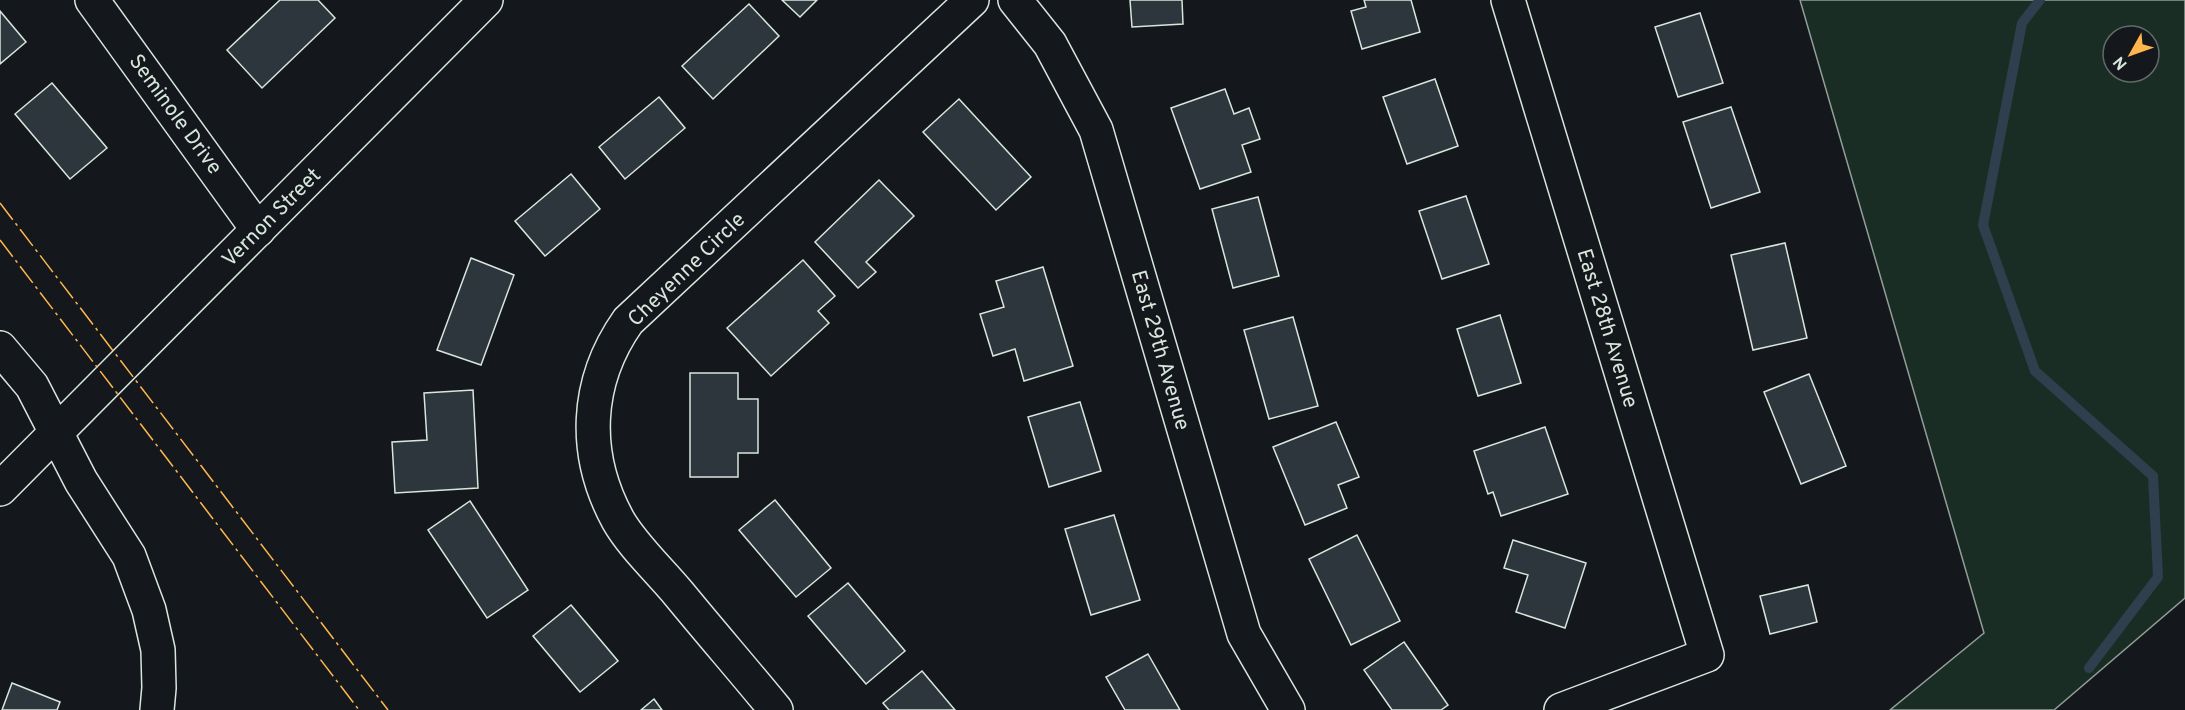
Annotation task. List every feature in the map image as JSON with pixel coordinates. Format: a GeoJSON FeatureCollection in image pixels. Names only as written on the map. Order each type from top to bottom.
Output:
{"type":"FeatureCollection","features":[{"type":"Feature","properties":{"kind":"street","name":"Seminole Drive"},"geometry":{"type":"LineString","coordinates":[[92,0],[258,230]]}},
{"type":"Feature","properties":{"kind":"street","name":"Vernon Street"},"geometry":{"type":"LineString","coordinates":[[0,489],[486,0]]}},
{"type":"Feature","properties":{"kind":"street","name":"Cheyenne Circle"},"geometry":{"type":"LineString","coordinates":[[776,710],[619,522],[601,483],[592,441],[594,399],[598,378],[616,339],[628,321],[972,0]]}},
{"type":"Feature","properties":{"kind":"street","name":"East 29th Avenue"},"geometry":{"type":"LineString","coordinates":[[1015,0],[1050,44],[1096,130],[1244,634],[1288,710]]}},
{"type":"Feature","properties":{"kind":"street","name":"East 28th Avenue"},"geometry":{"type":"LineString","coordinates":[[1508,0],[1707,655],[1561,710]]}},
{"type":"Feature","properties":{"kind":"street"},"geometry":{"type":"LineString","coordinates":[[0,348],[32,386],[55,434],[129,556],[149,610],[158,650],[157,710]]}},
{"type":"Feature","properties":{"kind":"green space"},"geometry":{"type":"Polygon","coordinates":[[[1800,0],[2185,0],[2185,598],[2054,710],[1890,710],[1984,633],[1800,0]]]}},
{"type":"Feature","properties":{"kind":"building"},"geometry":{"type":"Polygon","coordinates":[[[280,0],[318,0],[335,18],[262,88],[227,50],[280,0]]]}},
{"type":"Feature","properties":{"kind":"building"},"geometry":{"type":"Polygon","coordinates":[[[782,0],[817,0],[800,17],[782,0]]]}},
{"type":"Feature","properties":{"kind":"building"},"geometry":{"type":"Polygon","coordinates":[[[1130,0],[1182,0],[1183,24],[1132,27],[1130,0]]]}},
{"type":"Feature","properties":{"kind":"building"},"geometry":{"type":"Polygon","coordinates":[[[1364,0],[1411,0],[1420,32],[1362,49],[1351,11],[1366,7],[1364,0]]]}},
{"type":"Feature","properties":{"kind":"building"},"geometry":{"type":"Polygon","coordinates":[[[749,4],[779,36],[713,99],[682,66],[749,4]]]}},
{"type":"Feature","properties":{"kind":"building"},"geometry":{"type":"Polygon","coordinates":[[[0,11],[26,42],[0,64],[0,11]]]}},
{"type":"Feature","properties":{"kind":"building"},"geometry":{"type":"Polygon","coordinates":[[[1700,13],[1723,83],[1678,97],[1655,27],[1700,13]]]}},
{"type":"Feature","properties":{"kind":"building"},"geometry":{"type":"Polygon","coordinates":[[[1435,79],[1458,146],[1407,164],[1383,97],[1435,79]]]}},
{"type":"Feature","properties":{"kind":"building"},"geometry":{"type":"Polygon","coordinates":[[[52,83],[107,148],[70,179],[15,114],[52,83]]]}},
{"type":"Feature","properties":{"kind":"building"},"geometry":{"type":"Polygon","coordinates":[[[1225,89],[1234,114],[1249,108],[1260,139],[1242,145],[1251,172],[1200,189],[1171,108],[1225,89]]]}},
{"type":"Feature","properties":{"kind":"building"},"geometry":{"type":"Polygon","coordinates":[[[659,97],[685,128],[625,179],[599,147],[659,97]]]}},
{"type":"Feature","properties":{"kind":"building"},"geometry":{"type":"Polygon","coordinates":[[[959,99],[1031,177],[996,210],[923,132],[959,99]]]}},
{"type":"Feature","properties":{"kind":"building"},"geometry":{"type":"Polygon","coordinates":[[[1731,107],[1760,192],[1711,208],[1683,122],[1731,107]]]}},
{"type":"Feature","properties":{"kind":"building"},"geometry":{"type":"Polygon","coordinates":[[[571,174],[600,209],[545,256],[515,221],[571,174]]]}},
{"type":"Feature","properties":{"kind":"building"},"geometry":{"type":"Polygon","coordinates":[[[879,180],[914,216],[866,262],[876,272],[858,288],[815,242],[879,180]]]}},
{"type":"Feature","properties":{"kind":"building"},"geometry":{"type":"Polygon","coordinates":[[[1466,196],[1489,264],[1442,279],[1419,211],[1466,196]]]}},
{"type":"Feature","properties":{"kind":"building"},"geometry":{"type":"Polygon","coordinates":[[[1258,197],[1279,276],[1233,288],[1212,209],[1258,197]]]}},
{"type":"Feature","properties":{"kind":"building"},"geometry":{"type":"Polygon","coordinates":[[[1785,243],[1807,338],[1753,350],[1731,255],[1785,243]]]}},
{"type":"Feature","properties":{"kind":"building"},"geometry":{"type":"Polygon","coordinates":[[[471,258],[514,275],[481,365],[437,350],[471,258]]]}},
{"type":"Feature","properties":{"kind":"building"},"geometry":{"type":"Polygon","coordinates":[[[803,260],[835,296],[818,311],[829,323],[771,376],[727,328],[803,260]]]}},
{"type":"Feature","properties":{"kind":"building"},"geometry":{"type":"Polygon","coordinates":[[[1043,267],[1073,366],[1024,381],[1015,349],[993,356],[980,314],[1004,307],[996,281],[1043,267]]]}},
{"type":"Feature","properties":{"kind":"building"},"geometry":{"type":"Polygon","coordinates":[[[1500,315],[1521,383],[1478,396],[1457,329],[1500,315]]]}},
{"type":"Feature","properties":{"kind":"building"},"geometry":{"type":"Polygon","coordinates":[[[1293,317],[1318,406],[1269,419],[1244,330],[1293,317]]]}},
{"type":"Feature","properties":{"kind":"building"},"geometry":{"type":"Polygon","coordinates":[[[690,373],[738,373],[738,399],[758,399],[758,453],[738,453],[738,477],[690,477],[690,373]]]}},
{"type":"Feature","properties":{"kind":"building"},"geometry":{"type":"Polygon","coordinates":[[[1809,374],[1846,466],[1801,484],[1764,392],[1809,374]]]}},
{"type":"Feature","properties":{"kind":"building"},"geometry":{"type":"Polygon","coordinates":[[[473,390],[478,488],[395,493],[392,442],[427,440],[424,393],[473,390]]]}},
{"type":"Feature","properties":{"kind":"building"},"geometry":{"type":"Polygon","coordinates":[[[1080,402],[1101,471],[1049,487],[1028,417],[1080,402]]]}},
{"type":"Feature","properties":{"kind":"building"},"geometry":{"type":"Polygon","coordinates":[[[1336,422],[1359,477],[1338,485],[1347,508],[1305,525],[1273,447],[1336,422]]]}},
{"type":"Feature","properties":{"kind":"building"},"geometry":{"type":"Polygon","coordinates":[[[1545,427],[1568,494],[1501,516],[1493,492],[1488,494],[1474,451],[1545,427]]]}},
{"type":"Feature","properties":{"kind":"building"},"geometry":{"type":"Polygon","coordinates":[[[775,500],[831,568],[796,597],[739,530],[775,500]]]}},
{"type":"Feature","properties":{"kind":"building"},"geometry":{"type":"Polygon","coordinates":[[[470,501],[528,590],[487,618],[428,530],[470,501]]]}},
{"type":"Feature","properties":{"kind":"building"},"geometry":{"type":"Polygon","coordinates":[[[1114,515],[1140,600],[1091,615],[1065,529],[1114,515]]]}},
{"type":"Feature","properties":{"kind":"building"},"geometry":{"type":"Polygon","coordinates":[[[1357,535],[1400,621],[1351,645],[1309,559],[1357,535]]]}},
{"type":"Feature","properties":{"kind":"building"},"geometry":{"type":"Polygon","coordinates":[[[1513,540],[1586,563],[1565,628],[1516,612],[1528,575],[1504,568],[1513,540]]]}},
{"type":"Feature","properties":{"kind":"building"},"geometry":{"type":"Polygon","coordinates":[[[848,583],[905,651],[866,684],[808,616],[848,583]]]}},
{"type":"Feature","properties":{"kind":"building"},"geometry":{"type":"Polygon","coordinates":[[[1808,585],[1817,622],[1770,634],[1760,596],[1808,585]]]}},
{"type":"Feature","properties":{"kind":"building"},"geometry":{"type":"Polygon","coordinates":[[[571,605],[618,661],[580,692],[533,636],[571,605]]]}},
{"type":"Feature","properties":{"kind":"building"},"geometry":{"type":"Polygon","coordinates":[[[1404,642],[1448,705],[1441,710],[1392,710],[1364,670],[1404,642]]]}},
{"type":"Feature","properties":{"kind":"building"},"geometry":{"type":"Polygon","coordinates":[[[1148,654],[1180,710],[1125,710],[1106,677],[1148,654]]]}},
{"type":"Feature","properties":{"kind":"building"},"geometry":{"type":"Polygon","coordinates":[[[922,671],[955,710],[889,710],[883,703],[922,671]]]}},
{"type":"Feature","properties":{"kind":"building"},"geometry":{"type":"Polygon","coordinates":[[[12,683],[60,702],[57,710],[2,710],[12,683]]]}},
{"type":"Feature","properties":{"kind":"building"},"geometry":{"type":"Polygon","coordinates":[[[654,699],[662,710],[641,710],[654,699]]]}},
{"type":"Feature","properties":{"kind":"waterway"},"geometry":{"type":"LineString","coordinates":[[2040,0],[2022,23],[1983,225],[2035,371],[2153,476],[2158,577],[2089,668]]}},
{"type":"Feature","properties":{"kind":"power"},"geometry":{"type":"LineString","coordinates":[[0,203],[388,710]]}},
{"type":"Feature","properties":{"kind":"power"},"geometry":{"type":"LineString","coordinates":[[0,240],[359,710]]}}]}
